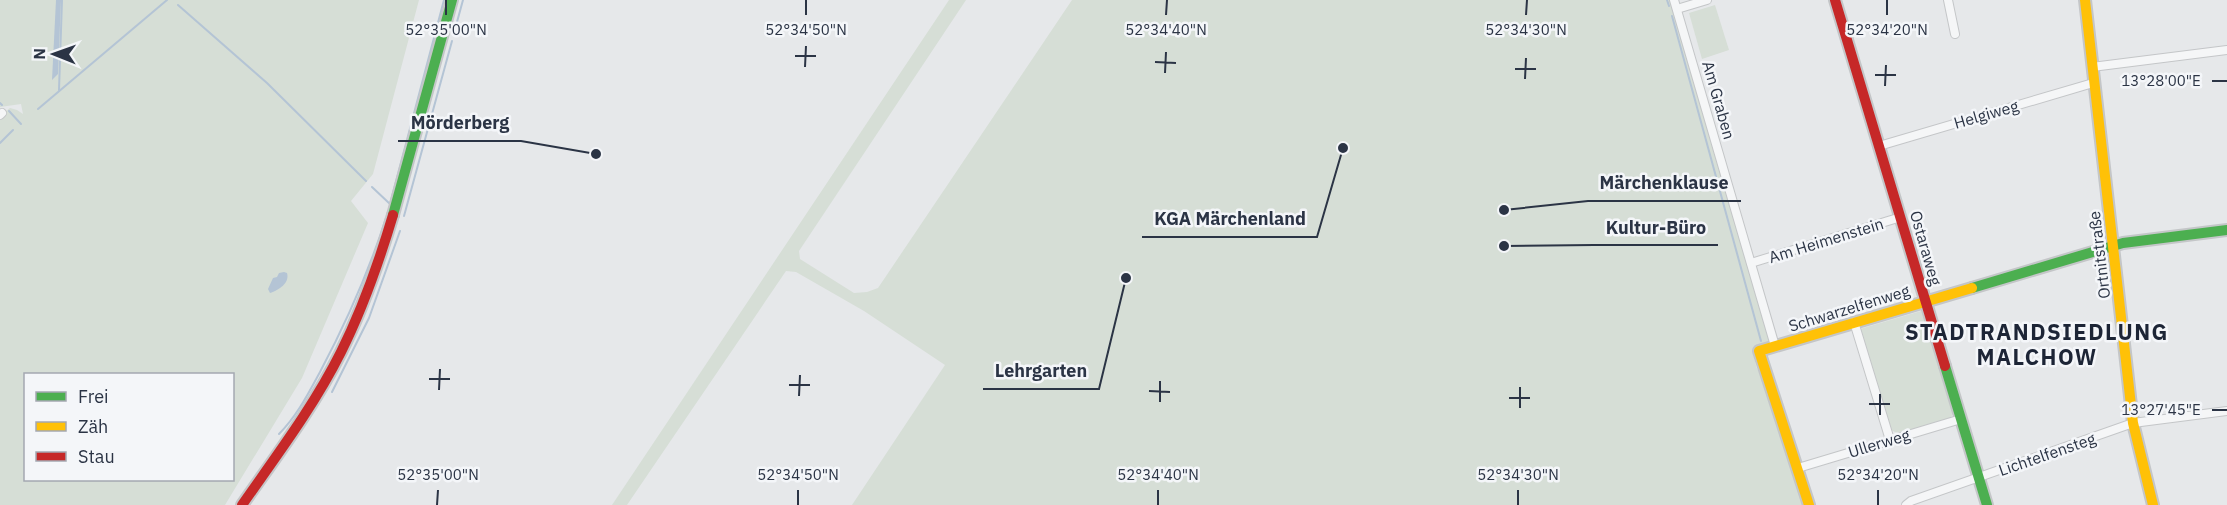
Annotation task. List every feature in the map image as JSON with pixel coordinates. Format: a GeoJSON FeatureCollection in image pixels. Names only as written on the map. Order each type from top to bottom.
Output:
{"type":"FeatureCollection","features":[{"type":"Feature","properties":{"kind":"street"},"geometry":{"type":"LineString","coordinates":[[242,505],[314,401],[360,311],[393,219],[452,0]]}},
{"type":"Feature","properties":{"kind":"street","name":"Am Graben"},"geometry":{"type":"LineString","coordinates":[[1674,0],[1775,346]]}},
{"type":"Feature","properties":{"kind":"street"},"geometry":{"type":"LineString","coordinates":[[1677,9],[1707,0]]}},
{"type":"Feature","properties":{"kind":"street","name":"Ostaraweg"},"geometry":{"type":"LineString","coordinates":[[1835,0],[1987,505]]}},
{"type":"Feature","properties":{"kind":"street"},"geometry":{"type":"LineString","coordinates":[[1948,0],[1955,34]]}},
{"type":"Feature","properties":{"kind":"street","name":"Ortnitstraße"},"geometry":{"type":"LineString","coordinates":[[2085,0],[2133,423],[2153,505]]}},
{"type":"Feature","properties":{"kind":"street"},"geometry":{"type":"LineString","coordinates":[[2092,67],[2227,50]]}},
{"type":"Feature","properties":{"kind":"street","name":"Helgiweg"},"geometry":{"type":"LineString","coordinates":[[1879,146],[2093,83]]}},
{"type":"Feature","properties":{"kind":"street","name":"Am Heimenstein"},"geometry":{"type":"LineString","coordinates":[[1751,263],[1901,217]]}},
{"type":"Feature","properties":{"kind":"street","name":"Schwarzelfenweg"},"geometry":{"type":"LineString","coordinates":[[1797,468],[1760,351],[2113,246],[2227,230]]}},
{"type":"Feature","properties":{"kind":"street"},"geometry":{"type":"LineString","coordinates":[[1854,322],[1890,440]]}},
{"type":"Feature","properties":{"kind":"street","name":"Lichtelfensteg"},"geometry":{"type":"LineString","coordinates":[[1906,505],[2133,423],[2227,411]]}},
{"type":"Feature","properties":{"kind":"street","name":"Ullerweg"},"geometry":{"type":"LineString","coordinates":[[1797,468],[1960,419]]}},
{"type":"Feature","properties":{"kind":"street"},"geometry":{"type":"LineString","coordinates":[[1797,468],[1809,505]]}},
{"type":"Feature","properties":{"kind":"shaded area"},"geometry":{"type":"Polygon","coordinates":[[[0,0],[419,0],[373,174],[351,201],[368,223],[302,378],[225,505],[0,505],[0,116],[10,108],[23,114],[21,104],[0,107],[0,0]]]}},
{"type":"Feature","properties":{"kind":"shaded area"},"geometry":{"type":"Polygon","coordinates":[[[949,0],[966,0],[799,251],[800,259],[854,293],[878,288],[1072,0],[1671,0],[1771,344],[1752,350],[1757,369],[1763,373],[1805,505],[852,505],[945,365],[864,311],[796,272],[786,271],[627,505],[612,505],[949,0]]]}},
{"type":"Feature","properties":{"kind":"shaded area"},"geometry":{"type":"Polygon","coordinates":[[[1715,5],[1729,50],[1702,59],[1689,13],[1715,5]]]}},
{"type":"Feature","properties":{"kind":"shaded area"},"geometry":{"type":"Polygon","coordinates":[[[1921,311],[1924,313],[1954,412],[1950,419],[1899,434],[1889,429],[1860,329],[1921,311]]]}},
{"type":"Feature","properties":{"kind":"water"},"geometry":{"type":"Polygon","coordinates":[[[56,0],[61,0],[58,74],[52,80],[56,0]]]}},
{"type":"Feature","properties":{"kind":"water"},"geometry":{"type":"Polygon","coordinates":[[[284,272],[288,277],[285,283],[270,293],[268,289],[273,278],[284,272]]]}},
{"type":"Feature","properties":{"kind":"waterway"},"geometry":{"type":"LineString","coordinates":[[59,90],[62,0]]}},
{"type":"Feature","properties":{"kind":"waterway"},"geometry":{"type":"LineString","coordinates":[[38,109],[167,0]]}},
{"type":"Feature","properties":{"kind":"waterway"},"geometry":{"type":"LineString","coordinates":[[372,187],[390,204],[444,0]]}},
{"type":"Feature","properties":{"kind":"waterway"},"geometry":{"type":"LineString","coordinates":[[457,22],[463,0]]}},
{"type":"Feature","properties":{"kind":"waterway"},"geometry":{"type":"LineString","coordinates":[[1667,0],[1669,6]]}},
{"type":"Feature","properties":{"kind":"waterway"},"geometry":{"type":"LineString","coordinates":[[178,5],[267,83],[366,181]]}},
{"type":"Feature","properties":{"kind":"waterway"},"geometry":{"type":"LineString","coordinates":[[1672,16],[1761,341]]}},
{"type":"Feature","properties":{"kind":"waterway"},"geometry":{"type":"LineString","coordinates":[[404,216],[452,41]]}},
{"type":"Feature","properties":{"kind":"waterway"},"geometry":{"type":"LineString","coordinates":[[9,111],[21,124]]}},
{"type":"Feature","properties":{"kind":"waterway"},"geometry":{"type":"LineString","coordinates":[[0,143],[13,130]]}},
{"type":"Feature","properties":{"kind":"waterway"},"geometry":{"type":"LineString","coordinates":[[279,434],[302,404],[330,353],[365,277],[386,218]]}},
{"type":"Feature","properties":{"kind":"waterway"},"geometry":{"type":"LineString","coordinates":[[332,392],[369,318],[400,231]]}},
{"type":"Feature","properties":{"kind":"traffic: fast"},"geometry":{"type":"LineString","coordinates":[[393,215],[452,0]]}},
{"type":"Feature","properties":{"kind":"traffic: fast"},"geometry":{"type":"LineString","coordinates":[[1972,288],[2123,243],[2227,230]]}},
{"type":"Feature","properties":{"kind":"traffic: fast"},"geometry":{"type":"LineString","coordinates":[[1945,366],[1987,505]]}},
{"type":"Feature","properties":{"kind":"traffic: slow"},"geometry":{"type":"LineString","coordinates":[[2085,0],[2133,423],[2153,505]]}},
{"type":"Feature","properties":{"kind":"traffic: slow"},"geometry":{"type":"LineString","coordinates":[[1809,505],[1759,351],[1972,288]]}},
{"type":"Feature","properties":{"kind":"traffic: jam"},"geometry":{"type":"LineString","coordinates":[[1835,0],[1945,366]]}},
{"type":"Feature","properties":{"kind":"traffic: jam"},"geometry":{"type":"LineString","coordinates":[[242,505],[307,411],[341,352],[370,285],[393,215]]}},
{"type":"Feature","properties":{"kind":"place","name":"KGA Märchenland"},"geometry":{"type":"Point","coordinates":[1343,148]}},
{"type":"Feature","properties":{"kind":"place","name":"Mörderberg"},"geometry":{"type":"Point","coordinates":[596,154]}},
{"type":"Feature","properties":{"kind":"place","name":"Märchenklause"},"geometry":{"type":"Point","coordinates":[1504,210]}},
{"type":"Feature","properties":{"kind":"place","name":"Kultur-Büro"},"geometry":{"type":"Point","coordinates":[1504,246]}},
{"type":"Feature","properties":{"kind":"place","name":"Lehrgarten"},"geometry":{"type":"Point","coordinates":[1126,278]}},
{"type":"Feature","properties":{"kind":"district","name":"STADTRANDSIEDLUNG MALCHOW"},"geometry":{"type":"Point","coordinates":[2037,344]}}]}
